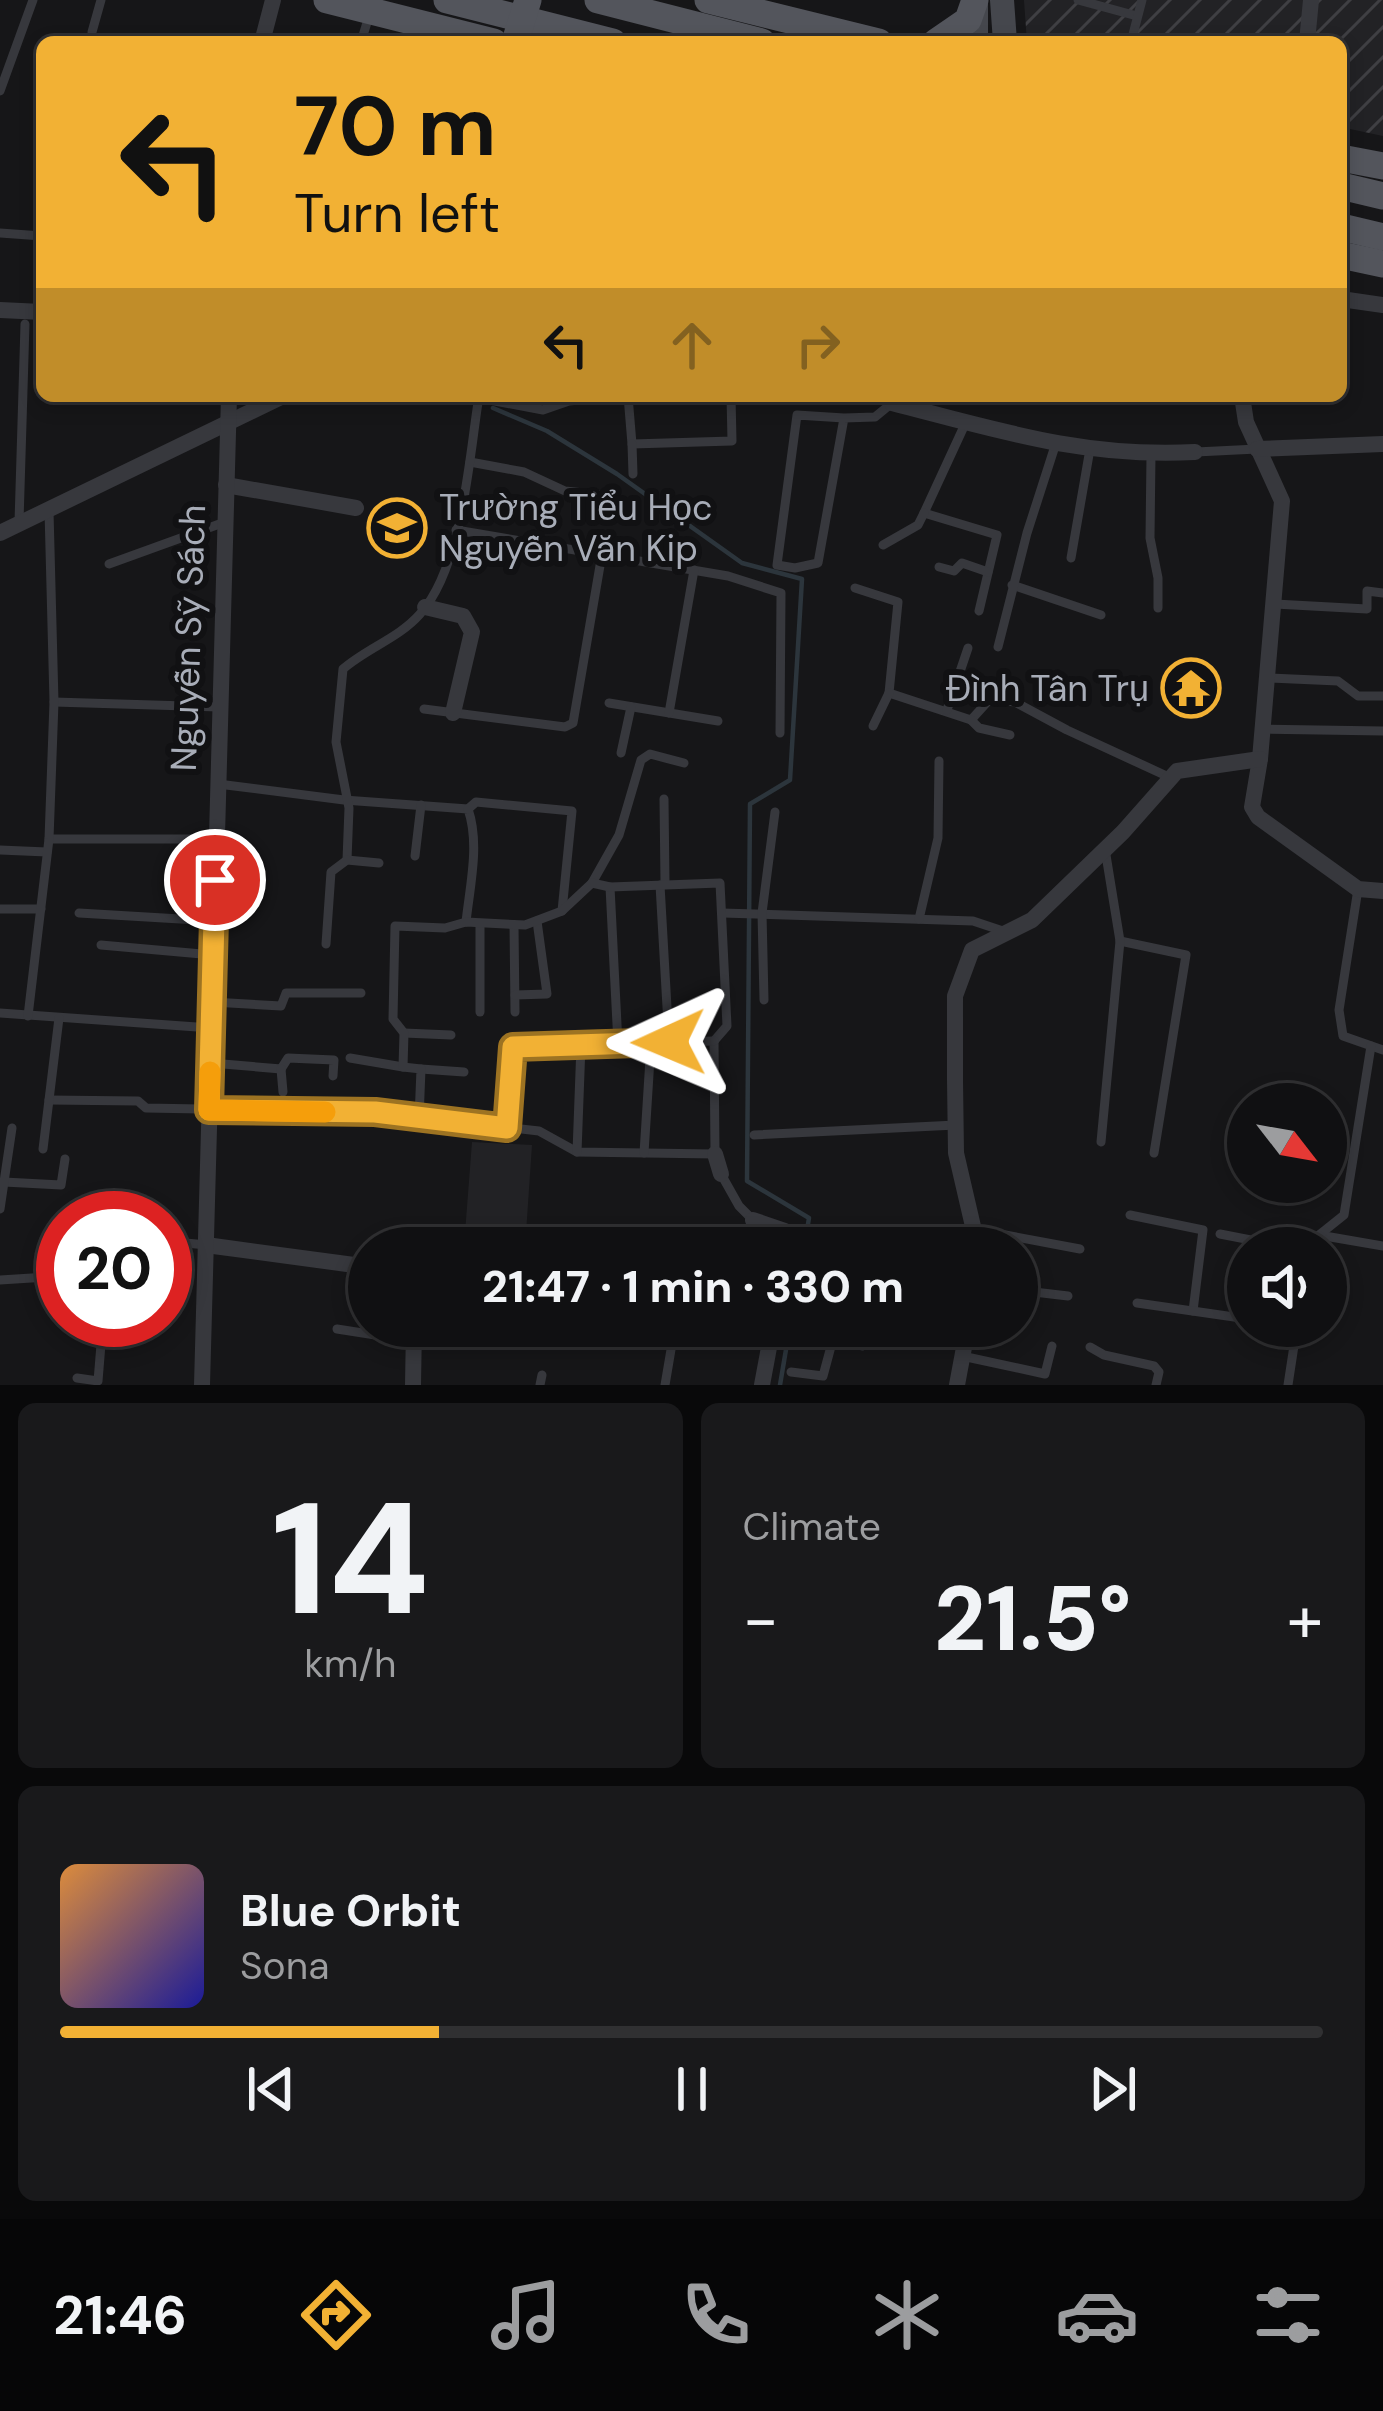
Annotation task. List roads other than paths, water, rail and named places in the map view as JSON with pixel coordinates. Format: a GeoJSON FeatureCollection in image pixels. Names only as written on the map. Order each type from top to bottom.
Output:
{"type":"FeatureCollection","features":[{"type":"Feature","properties":{"kind":"main road"},"geometry":{"type":"LineString","coordinates":[[327,0],[371,11],[406,31],[446,36]]}},
{"type":"Feature","properties":{"kind":"main road"},"geometry":{"type":"LineString","coordinates":[[447,0],[588,36]]}},
{"type":"Feature","properties":{"kind":"main road"},"geometry":{"type":"LineString","coordinates":[[598,0],[739,36]]}},
{"type":"Feature","properties":{"kind":"main road"},"geometry":{"type":"LineString","coordinates":[[708,0],[855,36]]}},
{"type":"Feature","properties":{"kind":"main road"},"geometry":{"type":"LineString","coordinates":[[945,36],[968,20],[976,0]]}},
{"type":"Feature","properties":{"kind":"main road"},"geometry":{"type":"LineString","coordinates":[[1347,159],[1383,166]]}},
{"type":"Feature","properties":{"kind":"main road"},"geometry":{"type":"LineString","coordinates":[[1347,187],[1383,196]]}},
{"type":"Feature","properties":{"kind":"main road"},"geometry":{"type":"LineString","coordinates":[[1347,228],[1383,237]]}},
{"type":"Feature","properties":{"kind":"main road"},"geometry":{"type":"LineString","coordinates":[[1347,256],[1383,264]]}},
{"type":"Feature","properties":{"kind":"street"},"geometry":{"type":"LineString","coordinates":[[264,36],[274,0]]}},
{"type":"Feature","properties":{"kind":"street"},"geometry":{"type":"LineString","coordinates":[[976,0],[976,36]]}},
{"type":"Feature","properties":{"kind":"street"},"geometry":{"type":"LineString","coordinates":[[1001,0],[1004,36]]}},
{"type":"Feature","properties":{"kind":"street"},"geometry":{"type":"LineString","coordinates":[[1308,36],[1311,0]]}},
{"type":"Feature","properties":{"kind":"street"},"geometry":{"type":"LineString","coordinates":[[1347,300],[1383,305]]}},
{"type":"Feature","properties":{"kind":"street"},"geometry":{"type":"LineString","coordinates":[[0,310],[36,312]]}},
{"type":"Feature","properties":{"kind":"street","name":"Nguyễn Sỹ Sách"},"geometry":{"type":"LineString","coordinates":[[202,1385],[229,402]]}},
{"type":"Feature","properties":{"kind":"street"},"geometry":{"type":"LineString","coordinates":[[0,533],[271,402]]}},
{"type":"Feature","properties":{"kind":"street"},"geometry":{"type":"LineString","coordinates":[[902,402],[1055,446],[1150,455],[1195,452]]}},
{"type":"Feature","properties":{"kind":"street"},"geometry":{"type":"LineString","coordinates":[[1243,402],[1246,422],[1282,501],[1252,808],[1358,889],[1383,891]]}},
{"type":"Feature","properties":{"kind":"street"},"geometry":{"type":"LineString","coordinates":[[1257,449],[1383,444]]}},
{"type":"Feature","properties":{"kind":"street"},"geometry":{"type":"LineString","coordinates":[[226,485],[356,508]]}},
{"type":"Feature","properties":{"kind":"street"},"geometry":{"type":"LineString","coordinates":[[425,607],[463,616],[472,632],[453,713]]}},
{"type":"Feature","properties":{"kind":"street"},"geometry":{"type":"LineString","coordinates":[[971,1227],[956,1154],[956,996],[972,950],[1032,920],[1177,771],[1260,759]]}},
{"type":"Feature","properties":{"kind":"street"},"geometry":{"type":"LineString","coordinates":[[715,1154],[722,1174]]}},
{"type":"Feature","properties":{"kind":"street"},"geometry":{"type":"LineString","coordinates":[[753,1220],[773,1227]]}},
{"type":"Feature","properties":{"kind":"street"},"geometry":{"type":"LineString","coordinates":[[206,1245],[348,1264]]}},
{"type":"Feature","properties":{"kind":"street"},"geometry":{"type":"LineString","coordinates":[[413,1385],[414,1347]]}},
{"type":"Feature","properties":{"kind":"street"},"geometry":{"type":"LineString","coordinates":[[762,1385],[769,1347]]}},
{"type":"Feature","properties":{"kind":"street"},"geometry":{"type":"LineString","coordinates":[[957,1385],[964,1347]]}},
{"type":"Feature","properties":{"kind":"lane"},"geometry":{"type":"LineString","coordinates":[[0,91],[33,0]]}},
{"type":"Feature","properties":{"kind":"lane"},"geometry":{"type":"LineString","coordinates":[[92,32],[101,0]]}},
{"type":"Feature","properties":{"kind":"lane"},"geometry":{"type":"LineString","coordinates":[[1078,0],[1137,16]]}},
{"type":"Feature","properties":{"kind":"lane"},"geometry":{"type":"LineString","coordinates":[[1132,36],[1142,0]]}},
{"type":"Feature","properties":{"kind":"lane"},"geometry":{"type":"LineString","coordinates":[[363,36],[371,11]]}},
{"type":"Feature","properties":{"kind":"lane"},"geometry":{"type":"LineString","coordinates":[[0,233],[36,236]]}},
{"type":"Feature","properties":{"kind":"lane"},"geometry":{"type":"LineString","coordinates":[[19,525],[25,324]]}},
{"type":"Feature","properties":{"kind":"lane"},"geometry":{"type":"LineString","coordinates":[[347,860],[349,808],[336,742],[343,669],[396,634],[425,607],[442,575],[464,505],[478,402]]}},
{"type":"Feature","properties":{"kind":"lane"},"geometry":{"type":"LineString","coordinates":[[504,402],[543,410],[566,402]]}},
{"type":"Feature","properties":{"kind":"lane"},"geometry":{"type":"LineString","coordinates":[[628,402],[633,474]]}},
{"type":"Feature","properties":{"kind":"lane"},"geometry":{"type":"LineString","coordinates":[[632,444],[732,440],[730,402]]}},
{"type":"Feature","properties":{"kind":"lane"},"geometry":{"type":"LineString","coordinates":[[844,418],[818,563],[795,568],[777,565],[797,415],[875,417],[889,402]]}},
{"type":"Feature","properties":{"kind":"lane"},"geometry":{"type":"LineString","coordinates":[[883,544],[918,526],[966,422]]}},
{"type":"Feature","properties":{"kind":"lane"},"geometry":{"type":"LineString","coordinates":[[998,647],[1055,446]]}},
{"type":"Feature","properties":{"kind":"lane"},"geometry":{"type":"LineString","coordinates":[[1071,558],[1090,448]]}},
{"type":"Feature","properties":{"kind":"lane"},"geometry":{"type":"LineString","coordinates":[[1195,452],[1257,449]]}},
{"type":"Feature","properties":{"kind":"lane"},"geometry":{"type":"LineString","coordinates":[[1150,455],[1150,538],[1158,608]]}},
{"type":"Feature","properties":{"kind":"lane"},"geometry":{"type":"LineString","coordinates":[[470,462],[524,472],[565,491],[612,496]]}},
{"type":"Feature","properties":{"kind":"lane"},"geometry":{"type":"LineString","coordinates":[[28,1016],[48,846],[54,702],[49,511]]}},
{"type":"Feature","properties":{"kind":"lane"},"geometry":{"type":"LineString","coordinates":[[924,513],[997,535],[979,611]]}},
{"type":"Feature","properties":{"kind":"lane"},"geometry":{"type":"LineString","coordinates":[[109,565],[225,522]]}},
{"type":"Feature","properties":{"kind":"lane"},"geometry":{"type":"LineString","coordinates":[[456,530],[694,570],[781,592]]}},
{"type":"Feature","properties":{"kind":"lane"},"geometry":{"type":"LineString","coordinates":[[424,709],[565,727],[572,723],[602,554]]}},
{"type":"Feature","properties":{"kind":"lane"},"geometry":{"type":"LineString","coordinates":[[939,566],[954,571],[962,562],[988,572]]}},
{"type":"Feature","properties":{"kind":"lane"},"geometry":{"type":"LineString","coordinates":[[780,733],[781,592],[795,568]]}},
{"type":"Feature","properties":{"kind":"lane"},"geometry":{"type":"LineString","coordinates":[[669,713],[694,570]]}},
{"type":"Feature","properties":{"kind":"lane"},"geometry":{"type":"LineString","coordinates":[[1012,585],[1101,615]]}},
{"type":"Feature","properties":{"kind":"lane"},"geometry":{"type":"LineString","coordinates":[[855,588],[898,602],[889,693],[873,726]]}},
{"type":"Feature","properties":{"kind":"lane"},"geometry":{"type":"LineString","coordinates":[[1275,604],[1367,609],[1367,591],[1383,593]]}},
{"type":"Feature","properties":{"kind":"lane"},"geometry":{"type":"LineString","coordinates":[[947,710],[968,648]]}},
{"type":"Feature","properties":{"kind":"lane"},"geometry":{"type":"LineString","coordinates":[[1268,678],[1338,681],[1358,696],[1383,696]]}},
{"type":"Feature","properties":{"kind":"lane"},"geometry":{"type":"LineString","coordinates":[[889,693],[1010,735]]}},
{"type":"Feature","properties":{"kind":"lane"},"geometry":{"type":"LineString","coordinates":[[970,720],[990,699],[1015,702],[1171,778]]}},
{"type":"Feature","properties":{"kind":"lane"},"geometry":{"type":"LineString","coordinates":[[54,702],[219,707]]}},
{"type":"Feature","properties":{"kind":"lane"},"geometry":{"type":"LineString","coordinates":[[609,703],[718,722]]}},
{"type":"Feature","properties":{"kind":"lane"},"geometry":{"type":"LineString","coordinates":[[621,753],[631,707]]}},
{"type":"Feature","properties":{"kind":"lane"},"geometry":{"type":"LineString","coordinates":[[1262,729],[1383,731]]}},
{"type":"Feature","properties":{"kind":"lane"},"geometry":{"type":"LineString","coordinates":[[403,1066],[404,1034],[393,1019],[395,926],[514,925],[562,911],[592,883],[619,835],[640,760],[650,754],[684,763]]}},
{"type":"Feature","properties":{"kind":"lane"},"geometry":{"type":"LineString","coordinates":[[919,919],[938,838],[938,761]]}},
{"type":"Feature","properties":{"kind":"lane"},"geometry":{"type":"LineString","coordinates":[[217,784],[344,800],[468,809],[476,802],[572,811],[562,911]]}},
{"type":"Feature","properties":{"kind":"lane"},"geometry":{"type":"LineString","coordinates":[[664,799],[662,884],[669,1042]]}},
{"type":"Feature","properties":{"kind":"lane"},"geometry":{"type":"LineString","coordinates":[[415,856],[421,805]]}},
{"type":"Feature","properties":{"kind":"lane"},"geometry":{"type":"LineString","coordinates":[[466,922],[474,824],[468,809]]}},
{"type":"Feature","properties":{"kind":"lane"},"geometry":{"type":"LineString","coordinates":[[764,1000],[760,913],[775,812]]}},
{"type":"Feature","properties":{"kind":"lane"},"geometry":{"type":"LineString","coordinates":[[0,850],[216,839]]}},
{"type":"Feature","properties":{"kind":"lane"},"geometry":{"type":"LineString","coordinates":[[1101,1142],[1120,941],[1105,849]]}},
{"type":"Feature","properties":{"kind":"lane"},"geometry":{"type":"LineString","coordinates":[[326,944],[331,872],[347,860],[380,863]]}},
{"type":"Feature","properties":{"kind":"lane"},"geometry":{"type":"LineString","coordinates":[[49,1100],[139,1101],[146,1108],[375,1112],[539,1131],[578,1152],[715,1154],[714,1041],[727,1026],[720,884],[610,887],[592,883]]}},
{"type":"Feature","properties":{"kind":"lane"},"geometry":{"type":"LineString","coordinates":[[610,887],[618,1044]]}},
{"type":"Feature","properties":{"kind":"lane"},"geometry":{"type":"LineString","coordinates":[[1358,889],[1339,1010],[1343,1036],[1383,1050]]}},
{"type":"Feature","properties":{"kind":"lane"},"geometry":{"type":"LineString","coordinates":[[0,909],[40,909]]}},
{"type":"Feature","properties":{"kind":"lane"},"geometry":{"type":"LineString","coordinates":[[722,913],[973,921],[1007,933]]}},
{"type":"Feature","properties":{"kind":"lane"},"geometry":{"type":"LineString","coordinates":[[79,914],[214,921]]}},
{"type":"Feature","properties":{"kind":"lane"},"geometry":{"type":"LineString","coordinates":[[515,995],[547,994],[536,921]]}},
{"type":"Feature","properties":{"kind":"lane"},"geometry":{"type":"LineString","coordinates":[[480,925],[480,1012]]}},
{"type":"Feature","properties":{"kind":"lane"},"geometry":{"type":"LineString","coordinates":[[514,925],[515,1012]]}},
{"type":"Feature","properties":{"kind":"lane"},"geometry":{"type":"LineString","coordinates":[[1120,941],[1186,955],[1154,1153]]}},
{"type":"Feature","properties":{"kind":"lane"},"geometry":{"type":"LineString","coordinates":[[101,945],[213,955]]}},
{"type":"Feature","properties":{"kind":"lane"},"geometry":{"type":"LineString","coordinates":[[212,1002],[280,1006],[286,993],[302,990],[361,993]]}},
{"type":"Feature","properties":{"kind":"lane"},"geometry":{"type":"LineString","coordinates":[[0,1013],[212,1028]]}},
{"type":"Feature","properties":{"kind":"lane"},"geometry":{"type":"LineString","coordinates":[[43,1149],[58,1018]]}},
{"type":"Feature","properties":{"kind":"lane"},"geometry":{"type":"LineString","coordinates":[[404,1034],[452,1035]]}},
{"type":"Feature","properties":{"kind":"lane"},"geometry":{"type":"LineString","coordinates":[[507,1128],[513,1047],[714,1041]]}},
{"type":"Feature","properties":{"kind":"lane"},"geometry":{"type":"LineString","coordinates":[[644,1153],[651,1042]]}},
{"type":"Feature","properties":{"kind":"lane"},"geometry":{"type":"LineString","coordinates":[[578,1152],[581,1045]]}},
{"type":"Feature","properties":{"kind":"lane"},"geometry":{"type":"LineString","coordinates":[[1328,1227],[1344,1214],[1371,1046]]}},
{"type":"Feature","properties":{"kind":"lane"},"geometry":{"type":"LineString","coordinates":[[283,1092],[281,1069],[288,1058],[334,1060],[333,1076]]}},
{"type":"Feature","properties":{"kind":"lane"},"geometry":{"type":"LineString","coordinates":[[350,1058],[464,1072]]}},
{"type":"Feature","properties":{"kind":"lane"},"geometry":{"type":"LineString","coordinates":[[211,1063],[281,1069]]}},
{"type":"Feature","properties":{"kind":"lane"},"geometry":{"type":"LineString","coordinates":[[419,1119],[421,1069]]}},
{"type":"Feature","properties":{"kind":"lane"},"geometry":{"type":"LineString","coordinates":[[754,1135],[956,1125]]}},
{"type":"Feature","properties":{"kind":"lane"},"geometry":{"type":"LineString","coordinates":[[0,1208],[12,1128]]}},
{"type":"Feature","properties":{"kind":"lane"},"geometry":{"type":"LineString","coordinates":[[4,1182],[61,1185],[65,1160]]}},
{"type":"Feature","properties":{"kind":"lane"},"geometry":{"type":"LineString","coordinates":[[722,1174],[739,1206],[753,1220]]}},
{"type":"Feature","properties":{"kind":"lane"},"geometry":{"type":"LineString","coordinates":[[1130,1215],[1204,1229],[1193,1311]]}},
{"type":"Feature","properties":{"kind":"lane"},"geometry":{"type":"LineString","coordinates":[[1220,1234],[1227,1235]]}},
{"type":"Feature","properties":{"kind":"lane"},"geometry":{"type":"LineString","coordinates":[[1347,1239],[1383,1246]]}},
{"type":"Feature","properties":{"kind":"lane"},"geometry":{"type":"LineString","coordinates":[[192,1244],[206,1245]]}},
{"type":"Feature","properties":{"kind":"lane"},"geometry":{"type":"LineString","coordinates":[[1038,1245],[1080,1249]]}},
{"type":"Feature","properties":{"kind":"lane"},"geometry":{"type":"LineString","coordinates":[[0,1280],[36,1278]]}},
{"type":"Feature","properties":{"kind":"lane"},"geometry":{"type":"LineString","coordinates":[[1038,1292],[1068,1296]]}},
{"type":"Feature","properties":{"kind":"lane"},"geometry":{"type":"LineString","coordinates":[[1137,1303],[1227,1316]]}},
{"type":"Feature","properties":{"kind":"lane"},"geometry":{"type":"LineString","coordinates":[[338,1329],[348,1330]]}},
{"type":"Feature","properties":{"kind":"lane"},"geometry":{"type":"LineString","coordinates":[[962,1355],[1045,1374],[1052,1346]]}},
{"type":"Feature","properties":{"kind":"lane"},"geometry":{"type":"LineString","coordinates":[[77,1378],[98,1381],[101,1347]]}},
{"type":"Feature","properties":{"kind":"lane"},"geometry":{"type":"LineString","coordinates":[[665,1385],[671,1347]]}},
{"type":"Feature","properties":{"kind":"lane"},"geometry":{"type":"LineString","coordinates":[[791,1372],[823,1376],[831,1347]]}},
{"type":"Feature","properties":{"kind":"lane"},"geometry":{"type":"LineString","coordinates":[[1090,1347],[1104,1355],[1154,1366],[1159,1372],[1156,1385]]}},
{"type":"Feature","properties":{"kind":"lane"},"geometry":{"type":"LineString","coordinates":[[1288,1385],[1294,1347]]}},
{"type":"Feature","properties":{"kind":"waterway"},"geometry":{"type":"LineString","coordinates":[[493,408],[547,431],[617,474],[742,563],[802,579],[790,780],[750,804],[747,1181],[809,1218],[808,1227]]}},
{"type":"Feature","properties":{"kind":"waterway"},"geometry":{"type":"LineString","coordinates":[[780,1385],[786,1347]]}},
{"type":"Feature","properties":{"kind":"place","name":"Trường Tiểu Học Nguyễn Văn Kip"},"geometry":{"type":"Point","coordinates":[397,528]}},
{"type":"Feature","properties":{"kind":"place","name":"Đình Tân Trụ"},"geometry":{"type":"Point","coordinates":[1191,688]}}]}
